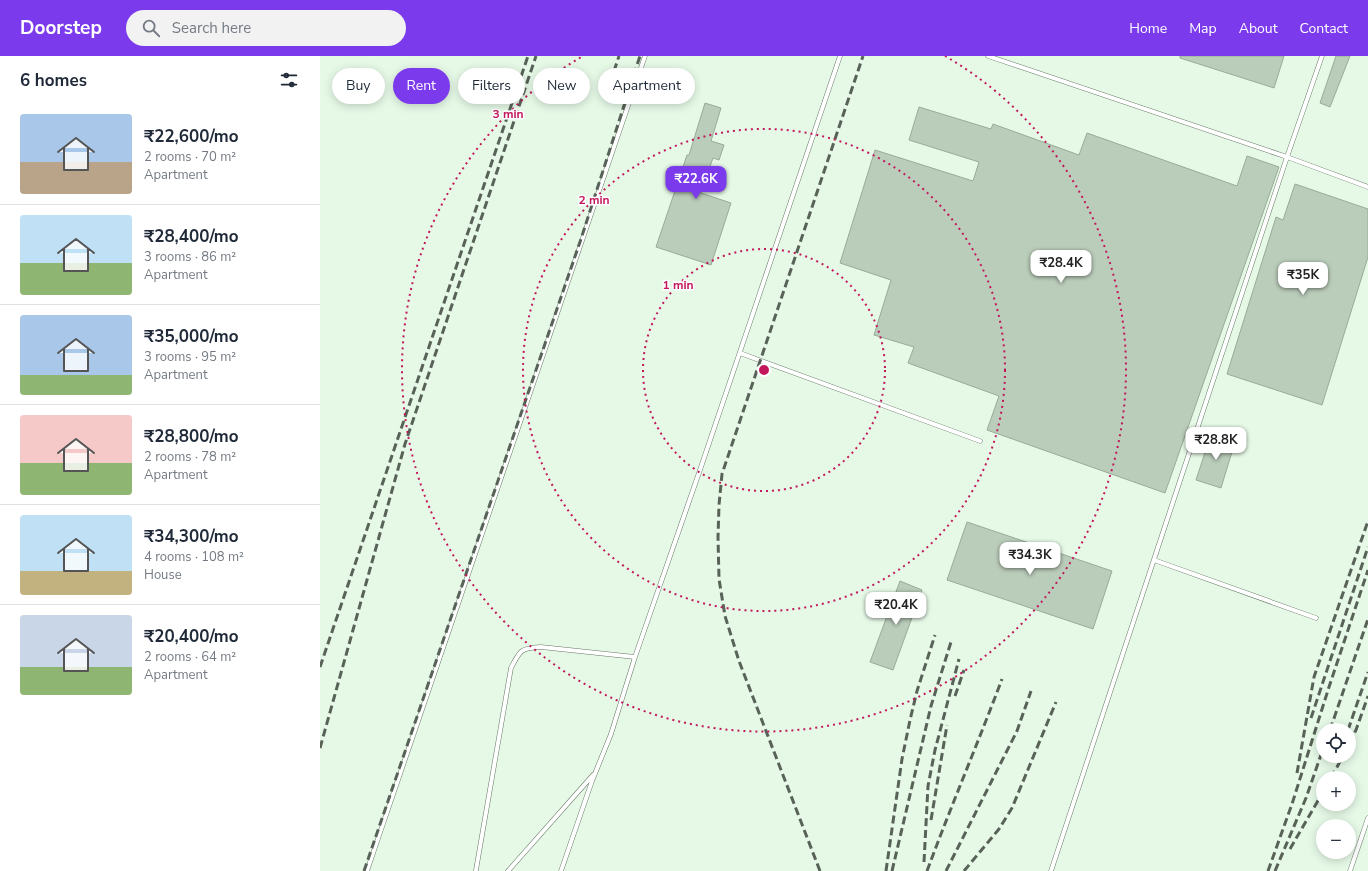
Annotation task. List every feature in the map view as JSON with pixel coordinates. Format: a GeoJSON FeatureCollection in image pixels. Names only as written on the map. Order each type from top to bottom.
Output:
{"type":"FeatureCollection","features":[{"type":"Feature","properties":{"kind":"lane"},"geometry":{"type":"LineString","coordinates":[[367,871],[645,56]]}},
{"type":"Feature","properties":{"kind":"lane"},"geometry":{"type":"LineString","coordinates":[[561,871],[611,734],[840,56]]}},
{"type":"Feature","properties":{"kind":"lane"},"geometry":{"type":"LineString","coordinates":[[988,56],[1287,157],[1368,186]]}},
{"type":"Feature","properties":{"kind":"lane"},"geometry":{"type":"LineString","coordinates":[[1051,871],[1287,157],[1322,56]]}},
{"type":"Feature","properties":{"kind":"lane"},"geometry":{"type":"LineString","coordinates":[[740,353],[980,441]]}},
{"type":"Feature","properties":{"kind":"lane"},"geometry":{"type":"LineString","coordinates":[[1154,560],[1316,618]]}},
{"type":"Feature","properties":{"kind":"lane"},"geometry":{"type":"LineString","coordinates":[[476,870],[511,668],[517,655],[526,648],[541,647],[636,657]]}},
{"type":"Feature","properties":{"kind":"lane"},"geometry":{"type":"LineString","coordinates":[[508,871],[596,772]]}},
{"type":"Feature","properties":{"kind":"lane"},"geometry":{"type":"LineString","coordinates":[[1350,871],[1368,818]]}},
{"type":"Feature","properties":{"kind":"building"},"geometry":{"type":"Polygon","coordinates":[[[1180,56],[1284,56],[1274,88],[1180,58],[1180,56]]]}},
{"type":"Feature","properties":{"kind":"building"},"geometry":{"type":"Polygon","coordinates":[[[1336,56],[1350,56],[1330,107],[1320,103],[1336,56]]]}},
{"type":"Feature","properties":{"kind":"building"},"geometry":{"type":"Polygon","coordinates":[[[705,103],[721,108],[711,141],[724,145],[719,160],[713,158],[701,193],[731,203],[711,265],[656,247],[687,155],[689,155],[705,103]]]}},
{"type":"Feature","properties":{"kind":"building"},"geometry":{"type":"Polygon","coordinates":[[[919,107],[991,129],[993,124],[1079,155],[1087,133],[1237,186],[1247,156],[1279,167],[1165,493],[987,430],[999,396],[908,363],[914,347],[874,335],[891,280],[840,263],[875,150],[973,181],[979,162],[909,140],[919,107]]]}},
{"type":"Feature","properties":{"kind":"building"},"geometry":{"type":"Polygon","coordinates":[[[1295,184],[1368,209],[1368,257],[1322,405],[1227,374],[1276,217],[1283,220],[1295,184]]]}},
{"type":"Feature","properties":{"kind":"building"},"geometry":{"type":"Polygon","coordinates":[[[1211,434],[1235,442],[1221,488],[1196,480],[1211,434]]]}},
{"type":"Feature","properties":{"kind":"building"},"geometry":{"type":"Polygon","coordinates":[[[967,522],[1112,571],[1093,629],[947,580],[967,522]]]}},
{"type":"Feature","properties":{"kind":"building"},"geometry":{"type":"Polygon","coordinates":[[[900,581],[922,590],[893,670],[870,662],[900,581]]]}},
{"type":"Feature","properties":{"kind":"railway"},"geometry":{"type":"LineString","coordinates":[[320,667],[528,56]]}},
{"type":"Feature","properties":{"kind":"railway"},"geometry":{"type":"LineString","coordinates":[[320,748],[405,444],[536,56]]}},
{"type":"Feature","properties":{"kind":"railway"},"geometry":{"type":"LineString","coordinates":[[615,68],[619,56]]}},
{"type":"Feature","properties":{"kind":"railway"},"geometry":{"type":"LineString","coordinates":[[364,871],[581,239],[640,56]]}},
{"type":"Feature","properties":{"kind":"railway"},"geometry":{"type":"LineString","coordinates":[[820,871],[739,661],[725,616],[719,579],[719,505],[722,474],[863,56]]}},
{"type":"Feature","properties":{"kind":"railway"},"geometry":{"type":"LineString","coordinates":[[1297,773],[1314,677],[1368,521]]}},
{"type":"Feature","properties":{"kind":"railway"},"geometry":{"type":"LineString","coordinates":[[1311,718],[1368,547]]}},
{"type":"Feature","properties":{"kind":"railway"},"geometry":{"type":"LineString","coordinates":[[1268,871],[1292,804],[1368,570]]}},
{"type":"Feature","properties":{"kind":"railway"},"geometry":{"type":"LineString","coordinates":[[1332,723],[1368,619]]}},
{"type":"Feature","properties":{"kind":"railway"},"geometry":{"type":"LineString","coordinates":[[886,871],[902,759],[910,720],[917,691],[935,635]]}},
{"type":"Feature","properties":{"kind":"railway"},"geometry":{"type":"LineString","coordinates":[[892,871],[931,706],[951,642]]}},
{"type":"Feature","properties":{"kind":"railway"},"geometry":{"type":"LineString","coordinates":[[924,862],[928,786],[935,750],[959,659]]}},
{"type":"Feature","properties":{"kind":"railway"},"geometry":{"type":"LineString","coordinates":[[955,696],[964,670]]}},
{"type":"Feature","properties":{"kind":"railway"},"geometry":{"type":"LineString","coordinates":[[1350,723],[1368,672]]}},
{"type":"Feature","properties":{"kind":"railway"},"geometry":{"type":"LineString","coordinates":[[927,871],[1002,679]]}},
{"type":"Feature","properties":{"kind":"railway"},"geometry":{"type":"LineString","coordinates":[[946,871],[1017,731],[1031,691]]}},
{"type":"Feature","properties":{"kind":"railway"},"geometry":{"type":"LineString","coordinates":[[1356,730],[1368,696]]}},
{"type":"Feature","properties":{"kind":"railway"},"geometry":{"type":"LineString","coordinates":[[964,871],[999,829],[1012,808],[1056,702]]}},
{"type":"Feature","properties":{"kind":"railway"},"geometry":{"type":"LineString","coordinates":[[931,820],[947,725]]}},
{"type":"Feature","properties":{"kind":"railway"},"geometry":{"type":"LineString","coordinates":[[1275,871],[1306,798],[1318,763]]}},
{"type":"Feature","properties":{"kind":"railway"},"geometry":{"type":"LineString","coordinates":[[1335,771],[1339,763]]}},
{"type":"Feature","properties":{"kind":"railway"},"geometry":{"type":"LineString","coordinates":[[1290,849],[1316,804]]}}]}
